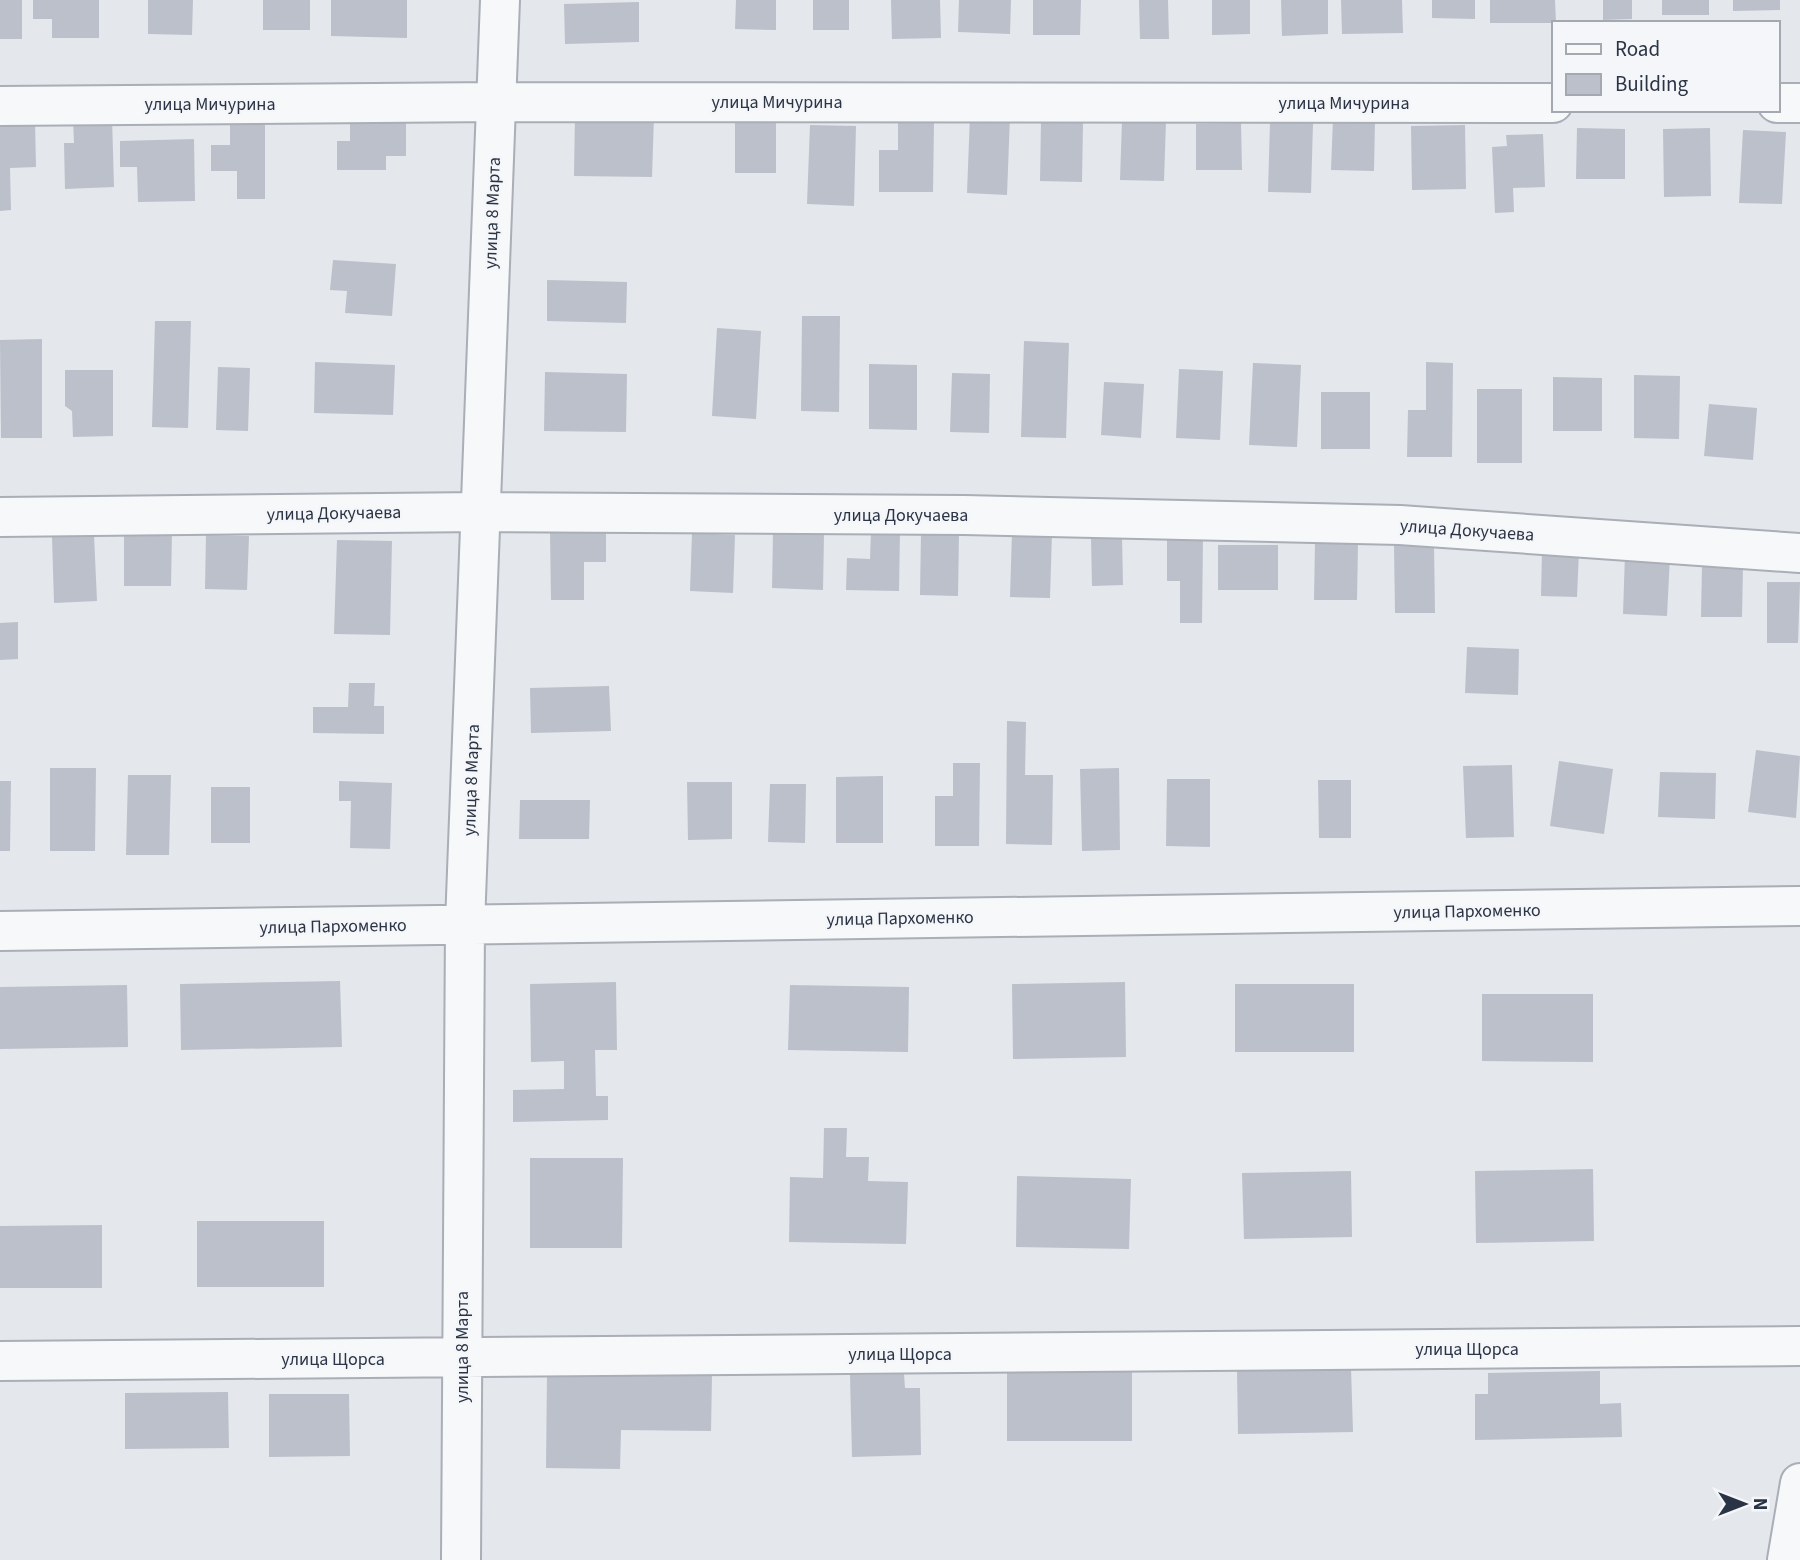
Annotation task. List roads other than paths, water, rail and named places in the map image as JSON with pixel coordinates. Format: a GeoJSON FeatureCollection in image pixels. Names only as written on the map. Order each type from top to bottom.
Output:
{"type":"FeatureCollection","features":[{"type":"Feature","properties":{"kind":"street","name":"улица 8 Марта"},"geometry":{"type":"LineString","coordinates":[[461,1560],[465,924],[500,0]]}},
{"type":"Feature","properties":{"kind":"street","name":"улица Мичурина"},"geometry":{"type":"LineString","coordinates":[[0,106],[496,102],[1552,103]]}},
{"type":"Feature","properties":{"kind":"street"},"geometry":{"type":"LineString","coordinates":[[1779,103],[1800,103]]}},
{"type":"Feature","properties":{"kind":"street","name":"улица Докучаева"},"geometry":{"type":"LineString","coordinates":[[0,517],[481,512],[964,515],[1400,525],[1800,553]]}},
{"type":"Feature","properties":{"kind":"street","name":"улица Пархоменко"},"geometry":{"type":"LineString","coordinates":[[0,931],[1800,906]]}},
{"type":"Feature","properties":{"kind":"street","name":"улица Щорса"},"geometry":{"type":"LineString","coordinates":[[0,1362],[1800,1346]]}},
{"type":"Feature","properties":{"kind":"street"},"geometry":{"type":"LineString","coordinates":[[1787,1560],[1800,1483]]}}]}
